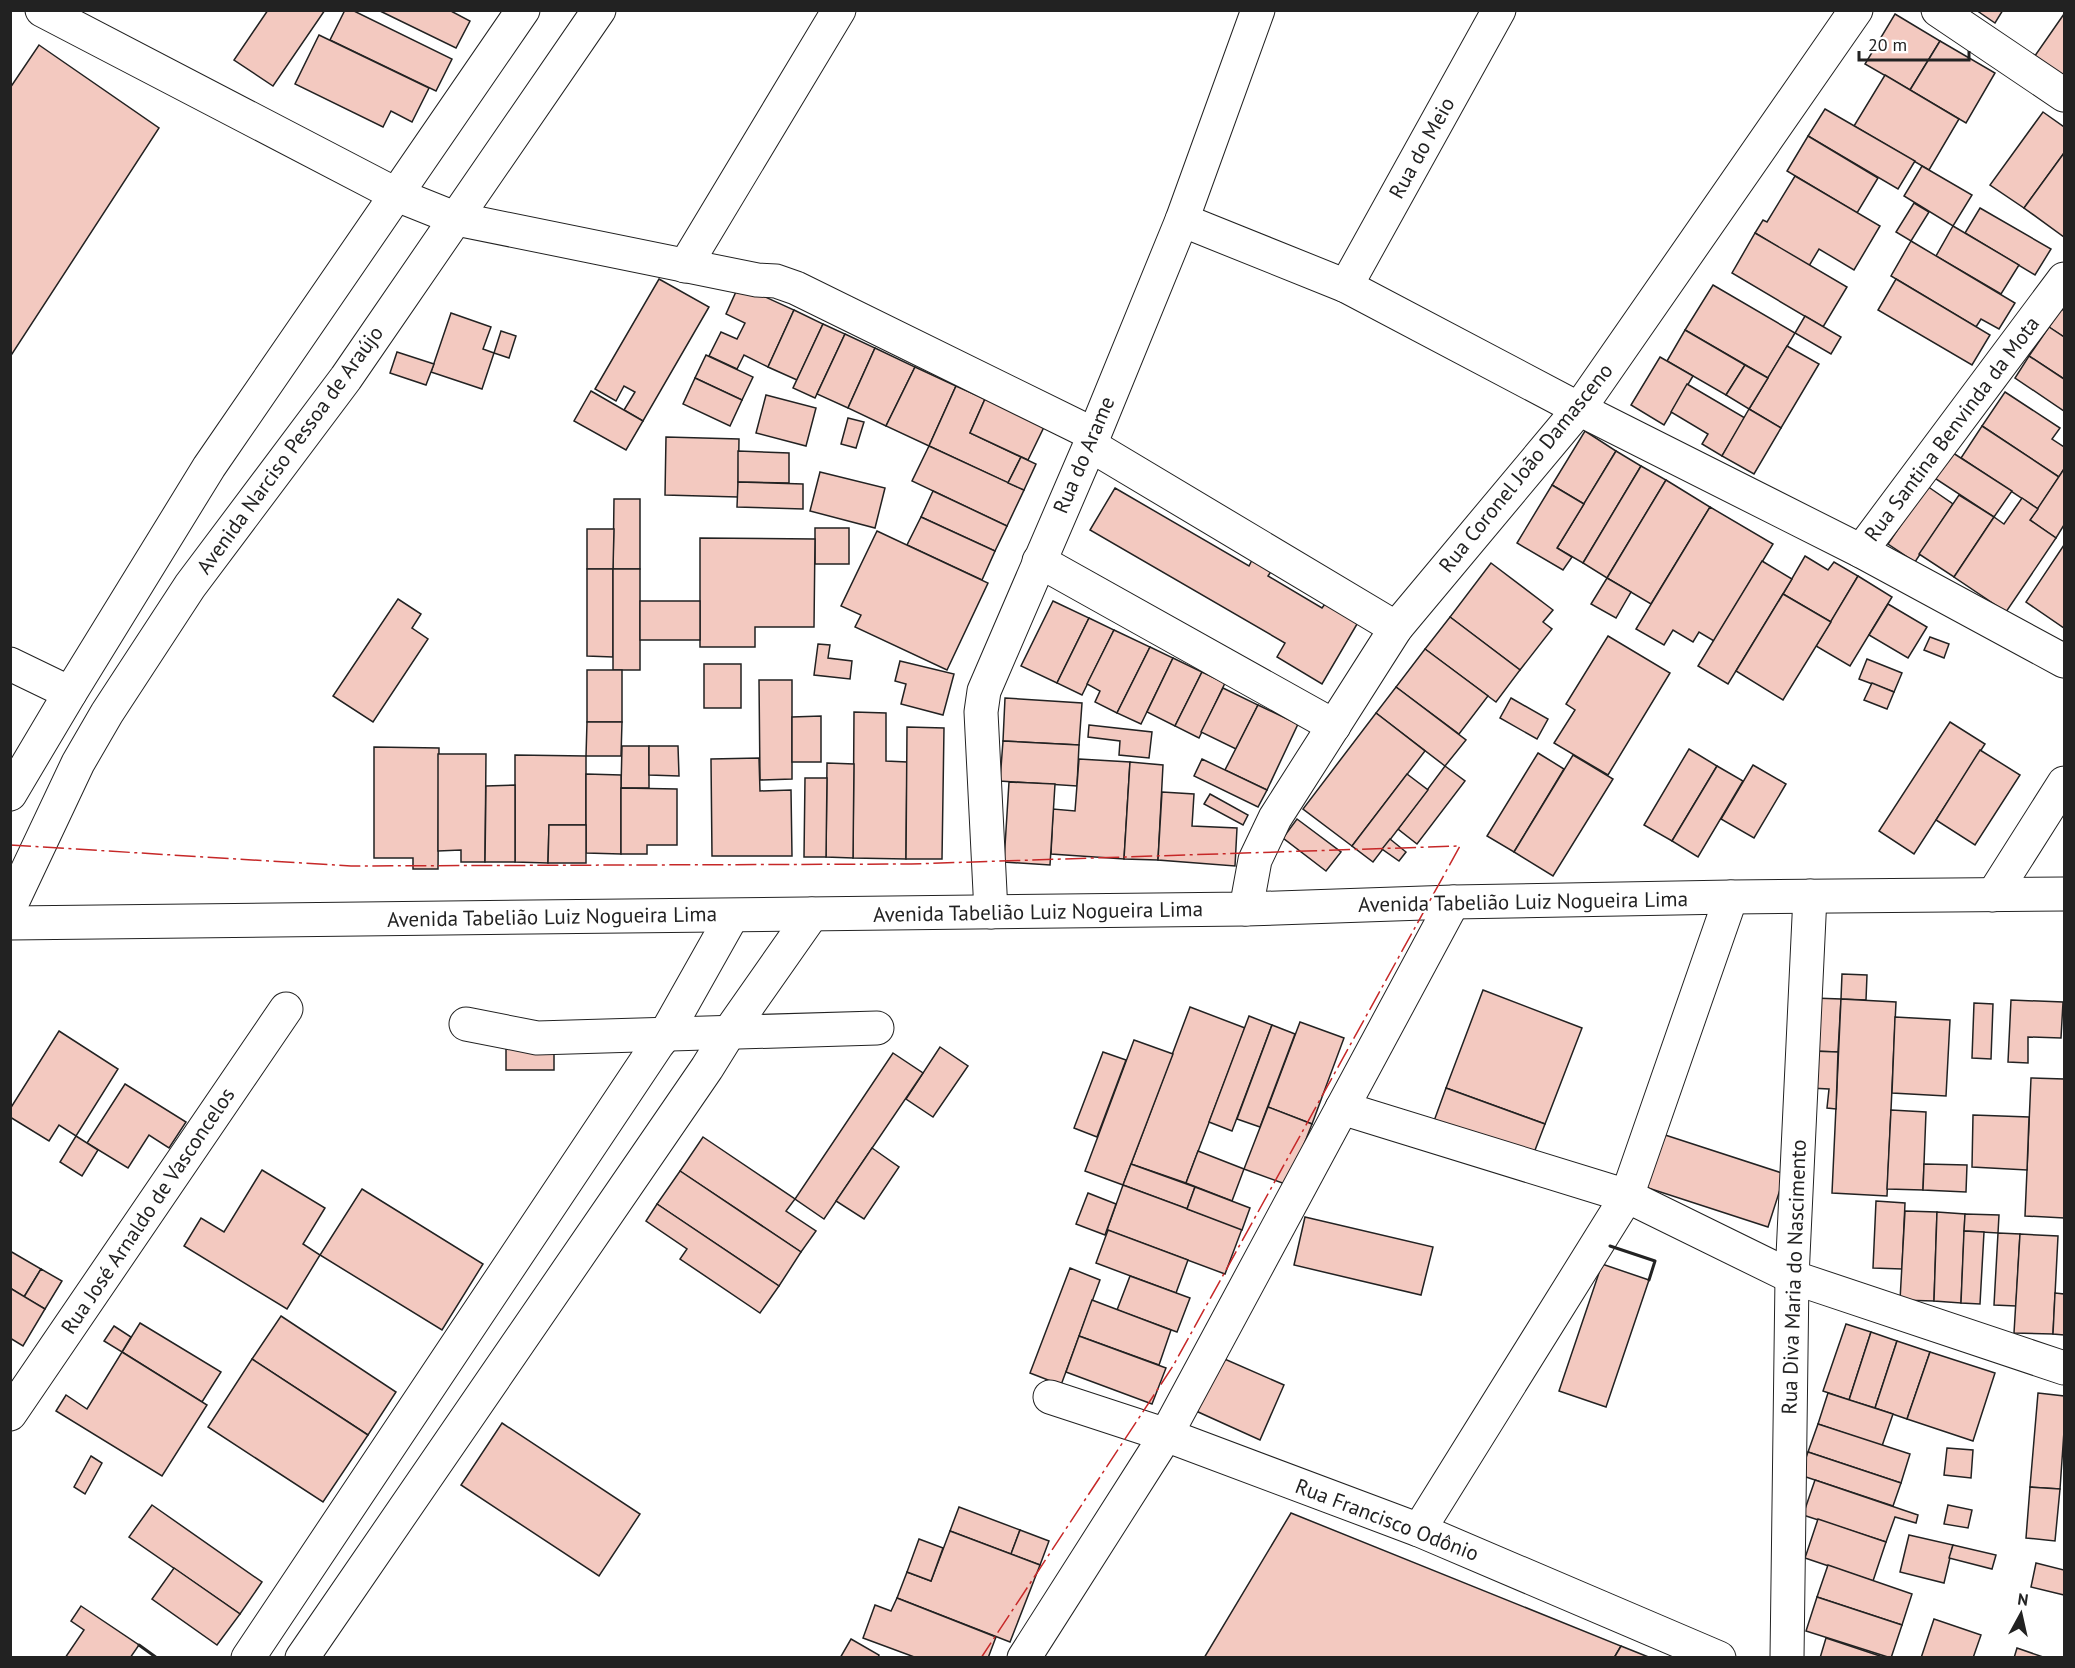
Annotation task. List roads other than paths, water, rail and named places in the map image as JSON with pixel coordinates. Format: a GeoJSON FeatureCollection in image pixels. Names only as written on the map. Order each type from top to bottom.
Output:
{"type":"FeatureCollection","features":[{"type":"Feature","properties":{"kind":"main road"},"geometry":{"type":"LineString","coordinates":[[42,10],[397,195],[457,219],[685,266],[776,282],[796,288],[1091,439],[1396,628]]}},
{"type":"Feature","properties":{"kind":"main road"},"geometry":{"type":"LineString","coordinates":[[10,794],[209,467],[523,10]]}},
{"type":"Feature","properties":{"kind":"main road","name":"Avenida Narciso Pessoa de Araújo"},"geometry":{"type":"LineString","coordinates":[[10,907],[78,763],[107,713],[190,586],[346,378],[599,10]]}},
{"type":"Feature","properties":{"kind":"main road"},"geometry":{"type":"LineString","coordinates":[[685,266],[839,10]]}},
{"type":"Feature","properties":{"kind":"main road","name":"Rua do Arame"},"geometry":{"type":"LineString","coordinates":[[991,912],[981,712],[984,691],[1182,220],[1258,10]]}},
{"type":"Feature","properties":{"kind":"main road","name":"Rua do Meio"},"geometry":{"type":"LineString","coordinates":[[1346,286],[1499,10]]}},
{"type":"Feature","properties":{"kind":"main road","name":"Rua Coronel João Damasceno"},"geometry":{"type":"LineString","coordinates":[[1246,909],[1255,860],[1275,818],[1396,628],[1579,409],[1856,10]]}},
{"type":"Feature","properties":{"kind":"main road"},"geometry":{"type":"LineString","coordinates":[[1938,10],[2064,95]]}},
{"type":"Feature","properties":{"kind":"main road"},"geometry":{"type":"LineString","coordinates":[[1182,220],[1346,286],[1579,409],[1861,551],[2064,662]]}},
{"type":"Feature","properties":{"kind":"main road","name":"Rua Santina Benvinda da Mota"},"geometry":{"type":"LineString","coordinates":[[1861,551],[2064,279]]}},
{"type":"Feature","properties":{"kind":"main road"},"geometry":{"type":"LineString","coordinates":[[1039,561],[1334,726]]}},
{"type":"Feature","properties":{"kind":"main road"},"geometry":{"type":"LineString","coordinates":[[10,664],[70,693]]}},
{"type":"Feature","properties":{"kind":"main road"},"geometry":{"type":"LineString","coordinates":[[1993,895],[2064,783]]}},
{"type":"Feature","properties":{"kind":"main road","name":"Avenida Tabelião Luiz Nogueira Lima"},"geometry":{"type":"LineString","coordinates":[[10,923],[1246,909],[1453,902],[2064,894]]}},
{"type":"Feature","properties":{"kind":"main road","name":"Rua Diva Maria do Nascimento"},"geometry":{"type":"LineString","coordinates":[[1787,1658],[1792,1277],[1810,896]]}},
{"type":"Feature","properties":{"kind":"main road"},"geometry":{"type":"LineString","coordinates":[[1419,1530],[1627,1196],[1731,897]]}},
{"type":"Feature","properties":{"kind":"main road"},"geometry":{"type":"LineString","coordinates":[[1024,1658],[1166,1435],[1453,902]]}},
{"type":"Feature","properties":{"kind":"main road"},"geometry":{"type":"LineString","coordinates":[[303,1658],[812,914]]}},
{"type":"Feature","properties":{"kind":"main road"},"geometry":{"type":"LineString","coordinates":[[248,1658],[665,1035],[732,916]]}},
{"type":"Feature","properties":{"kind":"main road","name":"Rua José Arnaldo de Vasconcelos"},"geometry":{"type":"LineString","coordinates":[[10,1414],[286,1009]]}},
{"type":"Feature","properties":{"kind":"main road"},"geometry":{"type":"LineString","coordinates":[[466,1024],[537,1038],[877,1028]]}},
{"type":"Feature","properties":{"kind":"main road"},"geometry":{"type":"LineString","coordinates":[[1342,1108],[1627,1196],[1792,1277],[2064,1368]]}},
{"type":"Feature","properties":{"kind":"main road","name":"Rua Francisco Odônio"},"geometry":{"type":"LineString","coordinates":[[1050,1397],[1166,1435],[1419,1530],[1719,1658]]}}]}
